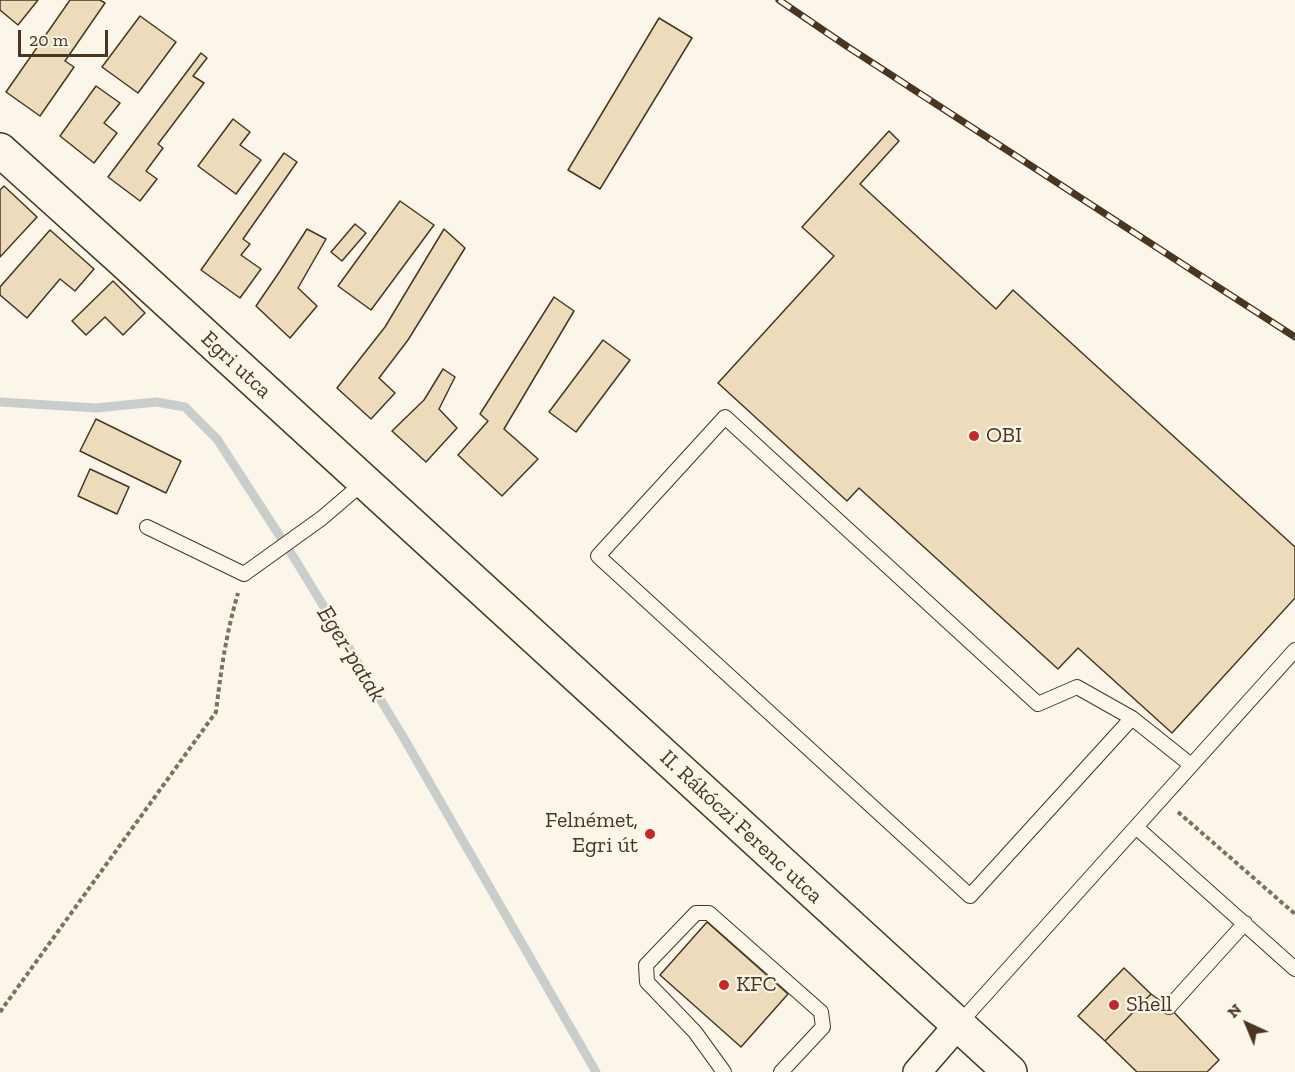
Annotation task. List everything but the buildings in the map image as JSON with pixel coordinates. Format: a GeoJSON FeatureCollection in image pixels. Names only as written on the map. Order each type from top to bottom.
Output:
{"type":"FeatureCollection","features":[{"type":"Feature","properties":{"kind":"main road","name":"Egri utca"},"geometry":{"type":"LineString","coordinates":[[0,150],[472,580]]}},
{"type":"Feature","properties":{"kind":"main road","name":"II. Rákóczi Ferenc utca"},"geometry":{"type":"LineString","coordinates":[[472,580],[957,1026],[1010,1072]]}},
{"type":"Feature","properties":{"kind":"street"},"geometry":{"type":"LineString","coordinates":[[917,1072],[957,1026]]}},
{"type":"Feature","properties":{"kind":"lane"},"geometry":{"type":"LineString","coordinates":[[1132,718],[970,896],[598,556],[725,417],[1038,704],[1077,687],[1132,718],[1191,765]]}},
{"type":"Feature","properties":{"kind":"lane"},"geometry":{"type":"LineString","coordinates":[[147,527],[244,574],[322,518],[364,482]]}},
{"type":"Feature","properties":{"kind":"lane"},"geometry":{"type":"LineString","coordinates":[[957,1026],[1295,650]]}},
{"type":"Feature","properties":{"kind":"lane"},"geometry":{"type":"LineString","coordinates":[[1136,827],[1295,969]]}},
{"type":"Feature","properties":{"kind":"lane"},"geometry":{"type":"LineString","coordinates":[[724,1072],[695,1032],[647,982],[646,965],[696,913],[709,913],[821,1012],[822,1027],[781,1072]]}},
{"type":"Feature","properties":{"kind":"lane"},"geometry":{"type":"LineString","coordinates":[[1169,1006],[1245,923]]}},
{"type":"Feature","properties":{"kind":"path"},"geometry":{"type":"LineString","coordinates":[[0,1012],[216,712],[222,658],[232,612],[244,574]]}},
{"type":"Feature","properties":{"kind":"path"},"geometry":{"type":"LineString","coordinates":[[1162,798],[1295,914]]}},
{"type":"Feature","properties":{"kind":"waterway","name":"Eger-patak"},"geometry":{"type":"LineString","coordinates":[[0,402],[96,408],[156,402],[185,407],[217,439],[296,561],[402,735],[596,1072]]}},
{"type":"Feature","properties":{"kind":"railway"},"geometry":{"type":"LineString","coordinates":[[779,0],[1295,337]]}},
{"type":"Feature","properties":{"kind":"place","name":"OBI"},"geometry":{"type":"Point","coordinates":[974,436]}},
{"type":"Feature","properties":{"kind":"place","name":"Felnémet, Egri út"},"geometry":{"type":"Point","coordinates":[650,834]}},
{"type":"Feature","properties":{"kind":"place","name":"KFC"},"geometry":{"type":"Point","coordinates":[724,985]}},
{"type":"Feature","properties":{"kind":"place","name":"Shell"},"geometry":{"type":"Point","coordinates":[1114,1005]}}]}
